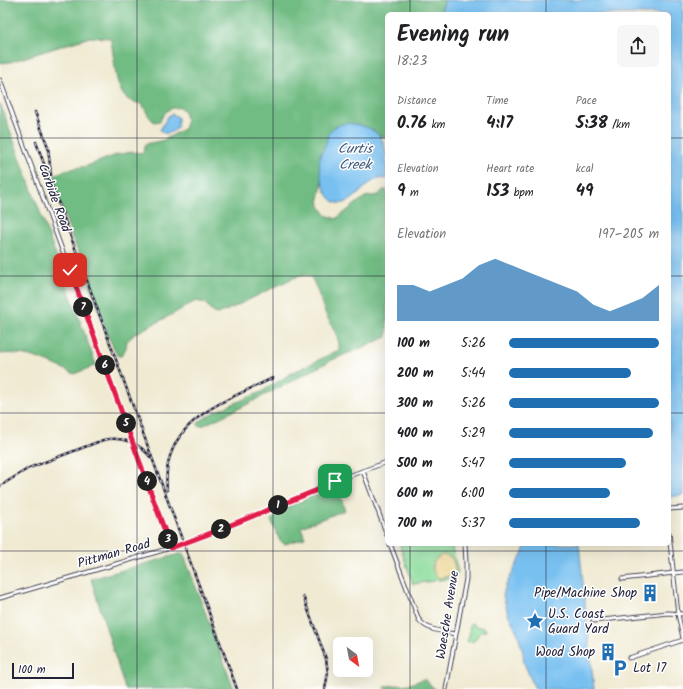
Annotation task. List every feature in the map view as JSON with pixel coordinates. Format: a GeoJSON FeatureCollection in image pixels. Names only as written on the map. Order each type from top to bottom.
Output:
{"type":"FeatureCollection","features":[{"type":"Feature","properties":{"kind":"street","name":"Carbide Road"},"geometry":{"type":"LineString","coordinates":[[0,80],[171,548]]}},
{"type":"Feature","properties":{"kind":"street","name":"Pittman Road"},"geometry":{"type":"LineString","coordinates":[[0,598],[171,548],[385,463]]}},
{"type":"Feature","properties":{"kind":"street"},"geometry":{"type":"LineString","coordinates":[[363,471],[385,530]]}},
{"type":"Feature","properties":{"kind":"street"},"geometry":{"type":"LineString","coordinates":[[671,509],[683,508]]}},
{"type":"Feature","properties":{"kind":"street"},"geometry":{"type":"LineString","coordinates":[[391,546],[419,620],[426,627],[431,629],[456,634]]}},
{"type":"Feature","properties":{"kind":"street","name":"Waesche Avenue"},"geometry":{"type":"LineString","coordinates":[[446,689],[466,579],[465,546]]}},
{"type":"Feature","properties":{"kind":"street"},"geometry":{"type":"LineString","coordinates":[[628,658],[683,639],[678,614],[670,546]]}},
{"type":"Feature","properties":{"kind":"street"},"geometry":{"type":"LineString","coordinates":[[622,579],[683,572]]}},
{"type":"Feature","properties":{"kind":"street"},"geometry":{"type":"LineString","coordinates":[[593,621],[668,613],[683,614]]}},
{"type":"Feature","properties":{"kind":"green space"},"geometry":{"type":"Polygon","coordinates":[[[0,0],[445,0],[441,12],[385,12],[385,137],[378,135],[374,130],[325,147],[320,156],[322,185],[319,198],[320,206],[326,215],[336,219],[365,197],[379,195],[383,190],[385,190],[385,338],[332,360],[240,408],[199,426],[197,424],[200,421],[214,412],[261,392],[292,373],[339,350],[337,336],[325,312],[311,277],[305,275],[293,278],[218,314],[214,313],[205,303],[196,301],[136,333],[127,341],[126,348],[121,356],[117,355],[109,338],[86,275],[84,264],[56,197],[53,179],[55,175],[65,170],[87,166],[116,155],[132,152],[143,153],[146,144],[164,140],[184,129],[186,118],[183,110],[181,108],[174,108],[168,110],[160,121],[154,122],[142,104],[129,100],[120,89],[117,80],[110,38],[90,37],[10,62],[0,63],[0,0]]]}},
{"type":"Feature","properties":{"kind":"green space"},"geometry":{"type":"Polygon","coordinates":[[[0,103],[96,365],[74,374],[38,358],[20,354],[0,354],[0,103]]]}},
{"type":"Feature","properties":{"kind":"green space"},"geometry":{"type":"Polygon","coordinates":[[[337,486],[345,510],[301,527],[305,538],[285,544],[280,541],[271,520],[293,504],[337,486]]]}},
{"type":"Feature","properties":{"kind":"green space"},"geometry":{"type":"Polygon","coordinates":[[[400,546],[452,546],[458,572],[453,578],[413,584],[400,546]]]}},
{"type":"Feature","properties":{"kind":"green space"},"geometry":{"type":"Polygon","coordinates":[[[183,553],[234,689],[125,689],[91,579],[183,553]]]}},
{"type":"Feature","properties":{"kind":"green space"},"geometry":{"type":"Polygon","coordinates":[[[472,623],[474,626],[485,628],[486,631],[480,632],[474,641],[468,642],[467,640],[469,637],[470,624],[472,623]]]}},
{"type":"Feature","properties":{"kind":"green space"},"geometry":{"type":"Polygon","coordinates":[[[424,679],[435,689],[385,689],[386,686],[410,684],[424,679]]]}},
{"type":"Feature","properties":{"kind":"sand"},"geometry":{"type":"Polygon","coordinates":[[[441,555],[452,558],[456,572],[454,575],[439,578],[435,574],[433,568],[434,561],[441,555]]]}},
{"type":"Feature","properties":{"kind":"water"},"geometry":{"type":"Polygon","coordinates":[[[445,0],[683,0],[683,495],[671,497],[671,12],[441,12],[445,0]]]}},
{"type":"Feature","properties":{"kind":"water"},"geometry":{"type":"Polygon","coordinates":[[[172,114],[178,117],[178,127],[172,132],[162,132],[160,130],[168,116],[172,114]]]}},
{"type":"Feature","properties":{"kind":"water","name":"Curtis Creek"},"geometry":{"type":"Polygon","coordinates":[[[346,123],[369,128],[377,133],[382,139],[385,147],[385,179],[373,181],[356,196],[344,203],[337,203],[328,196],[322,183],[319,162],[328,134],[331,129],[346,123]]]}},
{"type":"Feature","properties":{"kind":"water"},"geometry":{"type":"Polygon","coordinates":[[[525,546],[579,546],[594,689],[535,689],[524,663],[518,634],[508,614],[503,595],[506,585],[525,546]]]}},
{"type":"Feature","properties":{"kind":"railway"},"geometry":{"type":"LineString","coordinates":[[35,112],[48,147],[51,175]]}},
{"type":"Feature","properties":{"kind":"railway"},"geometry":{"type":"LineString","coordinates":[[36,142],[237,689]]}},
{"type":"Feature","properties":{"kind":"railway"},"geometry":{"type":"LineString","coordinates":[[167,490],[167,466],[174,447],[184,431],[199,417],[216,406],[273,378]]}},
{"type":"Feature","properties":{"kind":"railway"},"geometry":{"type":"LineString","coordinates":[[0,486],[29,468],[103,440],[116,439],[135,444],[146,452],[151,458]]}},
{"type":"Feature","properties":{"kind":"railway"},"geometry":{"type":"LineString","coordinates":[[303,596],[326,659],[328,673],[325,689]]}},
{"type":"Feature","properties":{"kind":"place","name":"Pipe/Machine Shop"},"geometry":{"type":"Point","coordinates":[650,593]}},
{"type":"Feature","properties":{"kind":"place","name":"U.S. Coast Guard Yard"},"geometry":{"type":"Point","coordinates":[535,621]}},
{"type":"Feature","properties":{"kind":"place","name":"Wood Shop"},"geometry":{"type":"Point","coordinates":[608,652]}},
{"type":"Feature","properties":{"kind":"place","name":"Lot 17"},"geometry":{"type":"Point","coordinates":[620,668]}},
{"type":"Feature","properties":{"kind":"route"},"geometry":{"type":"LineString","coordinates":[[70,270],[171,548],[327,486],[335,481]]}}]}
